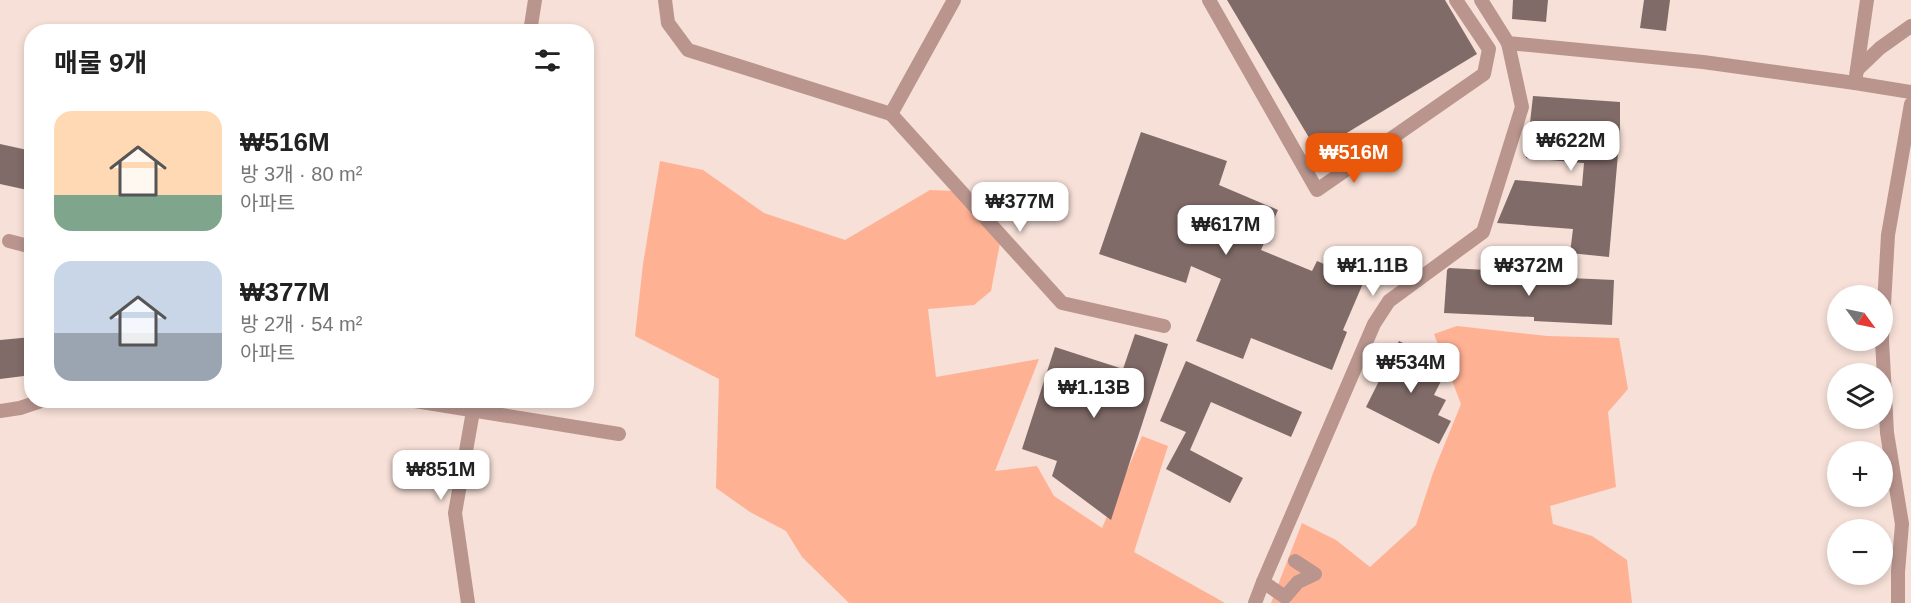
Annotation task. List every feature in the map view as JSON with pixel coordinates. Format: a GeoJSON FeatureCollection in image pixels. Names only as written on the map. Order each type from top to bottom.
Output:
{"type":"FeatureCollection","features":[{"type":"Feature","properties":{"kind":"street"},"geometry":{"type":"LineString","coordinates":[[531,24],[535,0]]}},
{"type":"Feature","properties":{"kind":"street"},"geometry":{"type":"LineString","coordinates":[[665,0],[668,23],[688,50],[891,114],[1062,303],[1164,326]]}},
{"type":"Feature","properties":{"kind":"street"},"geometry":{"type":"LineString","coordinates":[[891,114],[954,0]]}},
{"type":"Feature","properties":{"kind":"street"},"geometry":{"type":"LineString","coordinates":[[1209,0],[1317,190],[1484,74],[1489,49],[1456,0]]}},
{"type":"Feature","properties":{"kind":"street"},"geometry":{"type":"LineString","coordinates":[[1255,603],[1374,324],[1389,302],[1483,232],[1522,107],[1508,43],[1481,0]]}},
{"type":"Feature","properties":{"kind":"street"},"geometry":{"type":"LineString","coordinates":[[1856,76],[1867,0]]}},
{"type":"Feature","properties":{"kind":"street"},"geometry":{"type":"LineString","coordinates":[[1856,76],[1880,48],[1911,26]]}},
{"type":"Feature","properties":{"kind":"street"},"geometry":{"type":"LineString","coordinates":[[1508,43],[1856,76],[1911,92]]}},
{"type":"Feature","properties":{"kind":"street"},"geometry":{"type":"LineString","coordinates":[[1885,285],[1888,235],[1911,104]]}},
{"type":"Feature","properties":{"kind":"street"},"geometry":{"type":"LineString","coordinates":[[9,241],[24,246]]}},
{"type":"Feature","properties":{"kind":"street"},"geometry":{"type":"LineString","coordinates":[[1883,351],[1887,433],[1902,524],[1898,603]]}},
{"type":"Feature","properties":{"kind":"street"},"geometry":{"type":"LineString","coordinates":[[0,411],[24,407]]}},
{"type":"Feature","properties":{"kind":"street"},"geometry":{"type":"LineString","coordinates":[[468,603],[455,513],[474,408]]}},
{"type":"Feature","properties":{"kind":"street"},"geometry":{"type":"LineString","coordinates":[[484,408],[620,434]]}},
{"type":"Feature","properties":{"kind":"street"},"geometry":{"type":"LineString","coordinates":[[1263,582],[1285,597],[1298,582],[1315,574],[1295,561]]}},
{"type":"Feature","properties":{"kind":"shaded area"},"geometry":{"type":"Polygon","coordinates":[[[660,161],[703,170],[764,213],[845,240],[930,190],[955,191],[1000,243],[991,291],[974,305],[928,309],[936,377],[1039,359],[995,471],[1037,466],[1054,496],[1102,528],[1142,436],[1168,446],[1134,552],[1225,603],[849,603],[802,557],[786,531],[750,512],[716,488],[719,379],[635,336],[643,264],[660,161]]]}},
{"type":"Feature","properties":{"kind":"shaded area"},"geometry":{"type":"Polygon","coordinates":[[[1457,326],[1547,336],[1619,338],[1628,389],[1608,412],[1616,487],[1550,506],[1553,524],[1592,536],[1627,560],[1632,603],[1271,603],[1302,523],[1336,540],[1370,567],[1416,525],[1433,473],[1461,404],[1434,334],[1457,326]]]}},
{"type":"Feature","properties":{"kind":"building"},"geometry":{"type":"Polygon","coordinates":[[[1227,0],[1445,0],[1477,54],[1317,151],[1227,0]]]}},
{"type":"Feature","properties":{"kind":"building"},"geometry":{"type":"Polygon","coordinates":[[[1513,0],[1548,0],[1546,22],[1512,19],[1513,0]]]}},
{"type":"Feature","properties":{"kind":"building"},"geometry":{"type":"Polygon","coordinates":[[[1644,0],[1670,0],[1666,31],[1640,28],[1644,0]]]}},
{"type":"Feature","properties":{"kind":"building"},"geometry":{"type":"Polygon","coordinates":[[[1533,96],[1620,102],[1620,131],[1609,257],[1570,253],[1573,229],[1497,223],[1515,180],[1582,186],[1584,163],[1526,158],[1533,96]]]}},
{"type":"Feature","properties":{"kind":"building"},"geometry":{"type":"Polygon","coordinates":[[[1141,132],[1227,161],[1219,185],[1278,210],[1261,250],[1312,271],[1317,261],[1364,281],[1343,330],[1347,332],[1332,370],[1251,338],[1243,359],[1196,341],[1221,279],[1191,266],[1186,283],[1099,254],[1141,132]]]}},
{"type":"Feature","properties":{"kind":"building"},"geometry":{"type":"Polygon","coordinates":[[[0,144],[24,149],[24,189],[0,184],[0,144]]]}},
{"type":"Feature","properties":{"kind":"building"},"geometry":{"type":"Polygon","coordinates":[[[1449,268],[1524,272],[1524,276],[1614,280],[1612,325],[1534,321],[1534,317],[1444,313],[1449,268]]]}},
{"type":"Feature","properties":{"kind":"building"},"geometry":{"type":"Polygon","coordinates":[[[1135,334],[1168,344],[1111,520],[1052,476],[1057,461],[1022,449],[1055,347],[1123,369],[1135,334]]]}},
{"type":"Feature","properties":{"kind":"building"},"geometry":{"type":"Polygon","coordinates":[[[24,338],[24,376],[0,379],[0,340],[24,338]]]}},
{"type":"Feature","properties":{"kind":"building"},"geometry":{"type":"Polygon","coordinates":[[[1399,341],[1437,360],[1431,371],[1443,377],[1434,395],[1446,400],[1438,415],[1451,421],[1439,444],[1366,407],[1399,341]]]}},
{"type":"Feature","properties":{"kind":"building"},"geometry":{"type":"Polygon","coordinates":[[[1186,361],[1302,412],[1291,437],[1211,402],[1190,450],[1243,478],[1230,503],[1166,469],[1186,432],[1160,421],[1186,361]]]}}]}
